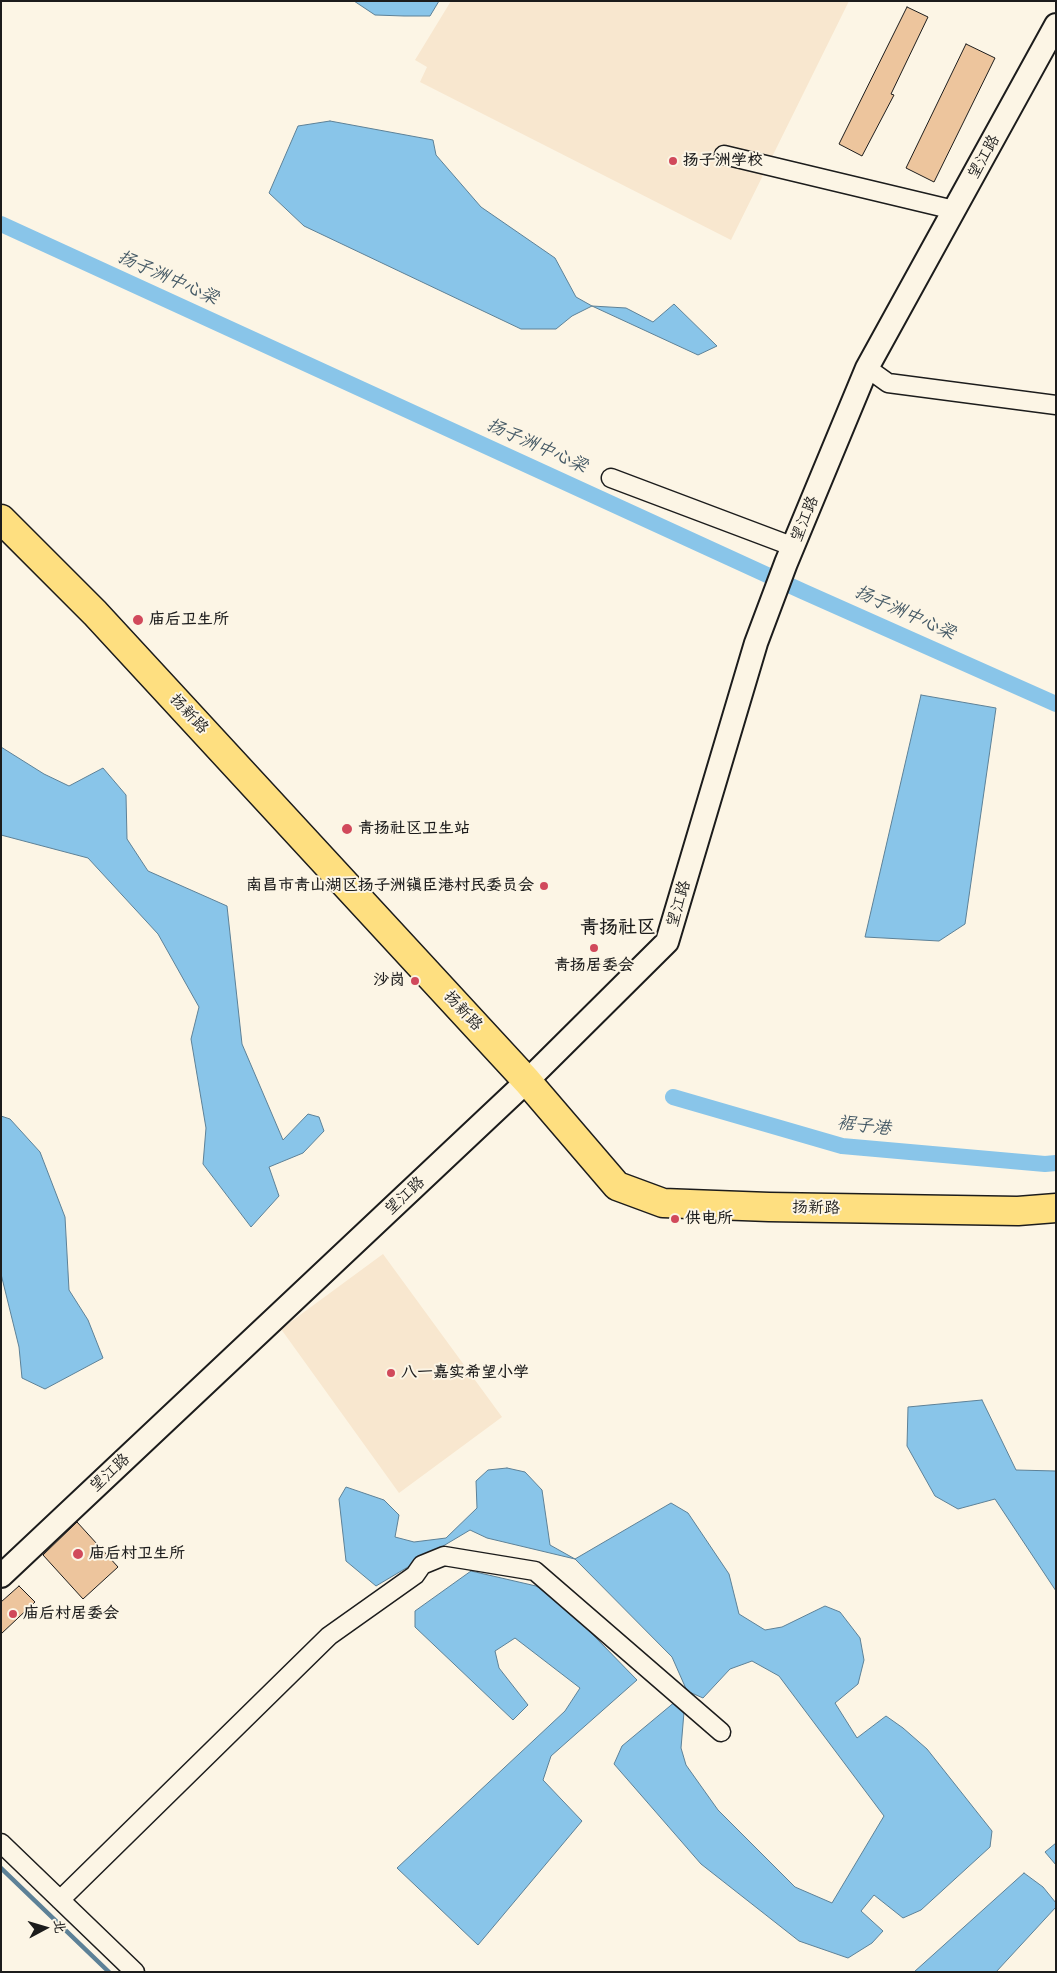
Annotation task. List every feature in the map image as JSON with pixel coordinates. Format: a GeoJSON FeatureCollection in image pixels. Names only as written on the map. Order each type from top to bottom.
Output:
{"type":"FeatureCollection","features":[{"type":"Feature","properties":{"kind":"main road","name":"扬新路"},"geometry":{"type":"LineString","coordinates":[[1,520],[96,613],[527,1081],[617,1186],[663,1203],[779,1208],[988,1211],[1056,1208]]}},
{"type":"Feature","properties":{"kind":"street","name":"望江路"},"geometry":{"type":"LineString","coordinates":[[1,1576],[527,1081],[667,942],[756,642],[772,598],[867,368],[1056,25]]}},
{"type":"Feature","properties":{"kind":"street"},"geometry":{"type":"LineString","coordinates":[[724,155],[954,210]]}},
{"type":"Feature","properties":{"kind":"street"},"geometry":{"type":"LineString","coordinates":[[867,368],[888,383],[1056,405]]}},
{"type":"Feature","properties":{"kind":"street"},"geometry":{"type":"LineString","coordinates":[[611,478],[790,555]]}},
{"type":"Feature","properties":{"kind":"street"},"geometry":{"type":"LineString","coordinates":[[60,1900],[329,1636],[415,1575],[422,1565],[444,1556],[535,1571],[721,1732]]}},
{"type":"Feature","properties":{"kind":"street"},"geometry":{"type":"LineString","coordinates":[[1,1844],[135,1972]]}},
{"type":"Feature","properties":{"kind":"shaded area","name":"扬子洲学校"},"geometry":{"type":"Polygon","coordinates":[[[451,1],[849,1],[731,240],[420,82],[427,67],[415,60],[451,1]]]}},
{"type":"Feature","properties":{"kind":"shaded area","name":"八一嘉实希望小学"},"geometry":{"type":"Polygon","coordinates":[[[383,1254],[502,1417],[399,1493],[281,1329],[383,1254]]]}},
{"type":"Feature","properties":{"kind":"water"},"geometry":{"type":"Polygon","coordinates":[[[354,1],[439,1],[430,16],[404,16],[375,15],[354,1]]]}},
{"type":"Feature","properties":{"kind":"water"},"geometry":{"type":"Polygon","coordinates":[[[330,121],[433,140],[436,155],[481,207],[555,258],[576,297],[592,306],[572,316],[556,329],[521,329],[304,226],[269,193],[298,126],[330,121]]]}},
{"type":"Feature","properties":{"kind":"water"},"geometry":{"type":"Polygon","coordinates":[[[674,304],[717,346],[698,355],[592,306],[626,308],[653,322],[674,304]]]}},
{"type":"Feature","properties":{"kind":"water"},"geometry":{"type":"Polygon","coordinates":[[[921,695],[996,708],[965,924],[939,941],[865,937],[921,695]]]}},
{"type":"Feature","properties":{"kind":"water"},"geometry":{"type":"Polygon","coordinates":[[[1,747],[44,774],[69,786],[103,768],[126,795],[127,839],[148,871],[227,906],[242,1044],[283,1140],[308,1114],[319,1117],[324,1131],[303,1153],[269,1167],[279,1196],[251,1227],[203,1164],[206,1128],[191,1039],[199,1007],[158,934],[88,858],[1,835],[1,747]]]}},
{"type":"Feature","properties":{"kind":"water"},"geometry":{"type":"Polygon","coordinates":[[[1,1116],[10,1119],[40,1152],[65,1217],[69,1290],[88,1320],[103,1358],[45,1389],[22,1378],[19,1347],[1,1274],[1,1116]]]}},
{"type":"Feature","properties":{"kind":"water"},"geometry":{"type":"Polygon","coordinates":[[[982,1400],[1016,1470],[1056,1471],[1056,1591],[995,1499],[958,1509],[935,1496],[907,1446],[908,1407],[982,1400]]]}},
{"type":"Feature","properties":{"kind":"water"},"geometry":{"type":"Polygon","coordinates":[[[507,1468],[525,1472],[542,1490],[550,1545],[575,1559],[487,1538],[470,1530],[376,1586],[346,1561],[339,1499],[346,1487],[384,1500],[399,1515],[395,1537],[414,1542],[446,1538],[477,1508],[476,1481],[488,1470],[507,1468]]]}},
{"type":"Feature","properties":{"kind":"water"},"geometry":{"type":"Polygon","coordinates":[[[671,1503],[688,1513],[729,1574],[739,1614],[765,1630],[782,1627],[825,1606],[840,1612],[860,1638],[864,1660],[858,1684],[835,1703],[857,1738],[886,1716],[903,1728],[927,1749],[992,1831],[990,1847],[921,1910],[903,1918],[874,1895],[861,1911],[883,1931],[872,1943],[848,1958],[799,1941],[701,1864],[614,1764],[622,1746],[676,1701],[684,1712],[681,1748],[686,1765],[718,1810],[795,1887],[832,1903],[884,1816],[779,1676],[752,1661],[730,1669],[703,1698],[687,1691],[672,1657],[575,1559],[671,1503]]]}},
{"type":"Feature","properties":{"kind":"water"},"geometry":{"type":"Polygon","coordinates":[[[471,1571],[536,1586],[558,1599],[637,1680],[551,1756],[543,1780],[582,1821],[478,1945],[397,1868],[565,1711],[580,1688],[515,1638],[495,1651],[499,1668],[528,1705],[513,1720],[415,1627],[415,1611],[471,1571]]]}},
{"type":"Feature","properties":{"kind":"water"},"geometry":{"type":"Polygon","coordinates":[[[1056,1843],[1056,1865],[1045,1852],[1056,1843]]]}},
{"type":"Feature","properties":{"kind":"water"},"geometry":{"type":"Polygon","coordinates":[[[1024,1873],[1043,1887],[1056,1903],[1056,1907],[996,1972],[914,1972],[1024,1873]]]}},
{"type":"Feature","properties":{"kind":"building"},"geometry":{"type":"Polygon","coordinates":[[[907,7],[928,17],[891,94],[894,95],[862,156],[839,144],[907,7]]]}},
{"type":"Feature","properties":{"kind":"building"},"geometry":{"type":"Polygon","coordinates":[[[966,44],[995,58],[934,182],[906,168],[966,44]]]}},
{"type":"Feature","properties":{"kind":"building"},"geometry":{"type":"Polygon","coordinates":[[[77,1522],[118,1567],[83,1599],[43,1555],[77,1522]]]}},
{"type":"Feature","properties":{"kind":"building"},"geometry":{"type":"Polygon","coordinates":[[[19,1586],[35,1602],[1,1634],[1,1602],[19,1586]]]}},
{"type":"Feature","properties":{"kind":"waterway","name":"扬子洲中心梁"},"geometry":{"type":"LineString","coordinates":[[1,224],[802,591],[1056,704]]}},
{"type":"Feature","properties":{"kind":"waterway","name":"裾子港"},"geometry":{"type":"LineString","coordinates":[[673,1097],[842,1146],[1045,1164],[1056,1163]]}},
{"type":"Feature","properties":{"kind":"waterway"},"geometry":{"type":"LineString","coordinates":[[1,1868],[109,1972]]}},
{"type":"Feature","properties":{"kind":"place","name":"扬子洲学校"},"geometry":{"type":"Point","coordinates":[673,161]}},
{"type":"Feature","properties":{"kind":"place","name":"庙后卫生所"},"geometry":{"type":"Point","coordinates":[138,620]}},
{"type":"Feature","properties":{"kind":"place","name":"青扬社区卫生站"},"geometry":{"type":"Point","coordinates":[347,829]}},
{"type":"Feature","properties":{"kind":"place","name":"南昌市青山湖区扬子洲镇臣港村民委员会"},"geometry":{"type":"Point","coordinates":[544,886]}},
{"type":"Feature","properties":{"kind":"place","name":"青扬居委会"},"geometry":{"type":"Point","coordinates":[594,948]}},
{"type":"Feature","properties":{"kind":"place","name":"沙岗"},"geometry":{"type":"Point","coordinates":[415,981]}},
{"type":"Feature","properties":{"kind":"place","name":"供电所"},"geometry":{"type":"Point","coordinates":[675,1219]}},
{"type":"Feature","properties":{"kind":"place","name":"八一嘉实希望小学"},"geometry":{"type":"Point","coordinates":[391,1373]}},
{"type":"Feature","properties":{"kind":"place","name":"庙后村卫生所"},"geometry":{"type":"Point","coordinates":[78,1554]}},
{"type":"Feature","properties":{"kind":"place","name":"庙后村居委会"},"geometry":{"type":"Point","coordinates":[13,1614]}},
{"type":"Feature","properties":{"kind":"district","name":"青扬社区"},"geometry":{"type":"Point","coordinates":[618,928]}}]}
